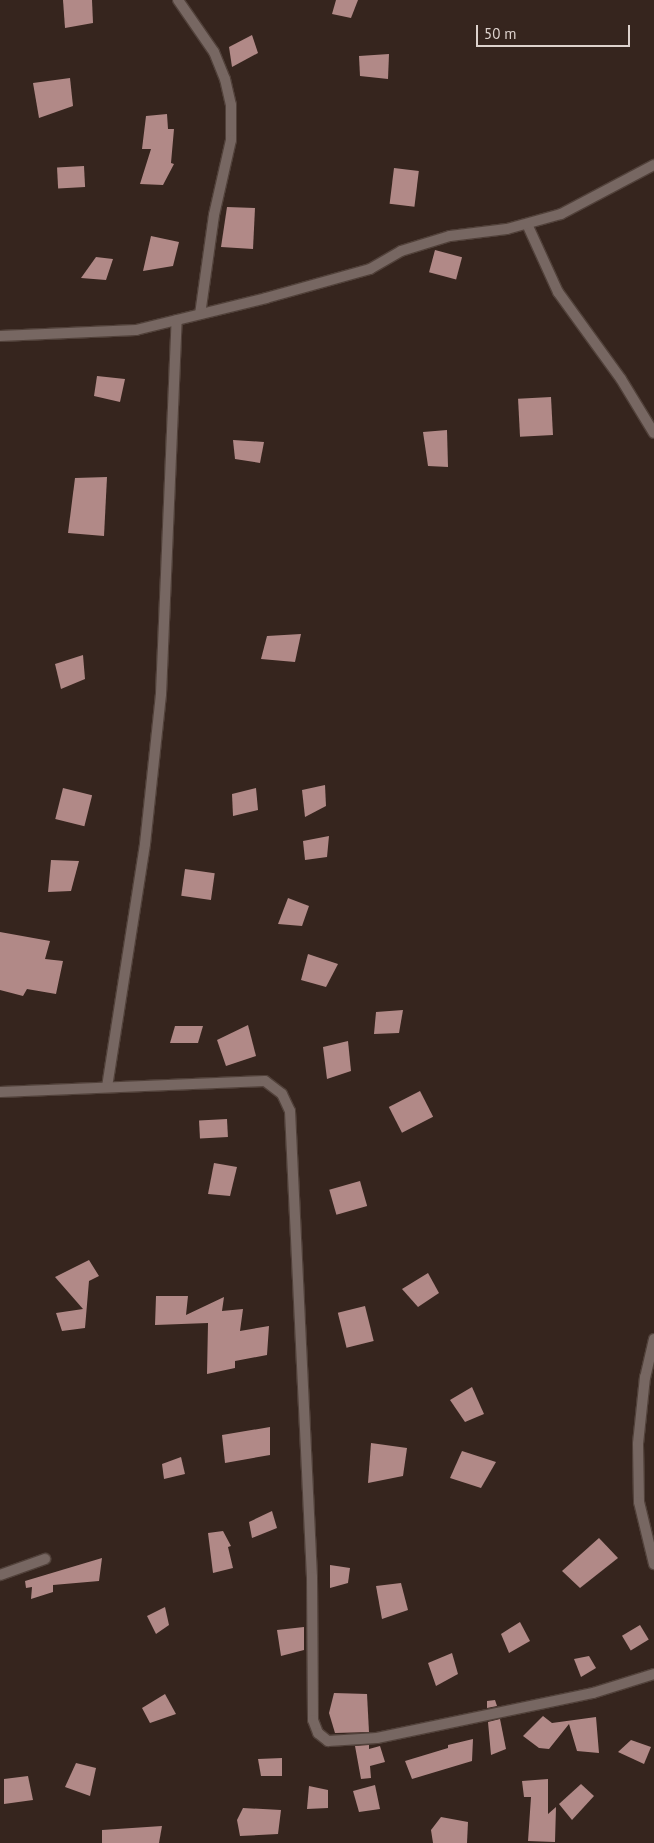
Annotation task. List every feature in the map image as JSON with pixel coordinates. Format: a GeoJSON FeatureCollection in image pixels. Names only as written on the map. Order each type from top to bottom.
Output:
{"type":"FeatureCollection","features":[{"type":"Feature","properties":{"kind":"street"},"geometry":{"type":"LineString","coordinates":[[178,0],[214,52],[225,79],[232,105],[231,140],[214,215],[200,314]]}},
{"type":"Feature","properties":{"kind":"street"},"geometry":{"type":"LineString","coordinates":[[0,336],[136,330],[177,320],[370,269],[401,250],[450,236],[507,230],[561,214],[654,166]]}},
{"type":"Feature","properties":{"kind":"street"},"geometry":{"type":"LineString","coordinates":[[527,224],[558,292],[621,379],[654,433]]}},
{"type":"Feature","properties":{"kind":"street"},"geometry":{"type":"LineString","coordinates":[[107,1087],[145,844],[162,694],[177,320]]}},
{"type":"Feature","properties":{"kind":"street"},"geometry":{"type":"LineString","coordinates":[[0,1092],[265,1081],[282,1094],[290,1111],[312,1577],[313,1720],[318,1733],[328,1741],[377,1738],[593,1693],[654,1674]]}},
{"type":"Feature","properties":{"kind":"street"},"geometry":{"type":"LineString","coordinates":[[654,1339],[645,1377],[638,1444],[639,1502],[654,1564]]}},
{"type":"Feature","properties":{"kind":"street"},"geometry":{"type":"LineString","coordinates":[[0,1576],[45,1559]]}},
{"type":"Feature","properties":{"kind":"building"},"geometry":{"type":"Polygon","coordinates":[[[63,0],[92,0],[93,23],[65,28],[63,0]]]}},
{"type":"Feature","properties":{"kind":"building"},"geometry":{"type":"Polygon","coordinates":[[[336,0],[358,0],[351,18],[332,14],[336,0]]]}},
{"type":"Feature","properties":{"kind":"building"},"geometry":{"type":"Polygon","coordinates":[[[252,35],[258,53],[232,67],[229,47],[252,35]]]}},
{"type":"Feature","properties":{"kind":"building"},"geometry":{"type":"Polygon","coordinates":[[[389,54],[388,79],[360,76],[359,56],[389,54]]]}},
{"type":"Feature","properties":{"kind":"building"},"geometry":{"type":"Polygon","coordinates":[[[70,78],[73,106],[39,118],[33,83],[70,78]]]}},
{"type":"Feature","properties":{"kind":"building"},"geometry":{"type":"Polygon","coordinates":[[[167,114],[168,129],[174,129],[171,163],[174,164],[163,185],[140,184],[151,149],[142,149],[146,116],[167,114]]]}},
{"type":"Feature","properties":{"kind":"building"},"geometry":{"type":"Polygon","coordinates":[[[84,166],[85,187],[58,188],[57,167],[84,166]]]}},
{"type":"Feature","properties":{"kind":"building"},"geometry":{"type":"Polygon","coordinates":[[[394,168],[419,171],[414,207],[390,204],[394,168]]]}},
{"type":"Feature","properties":{"kind":"building"},"geometry":{"type":"Polygon","coordinates":[[[227,207],[255,208],[253,249],[221,247],[227,207]]]}},
{"type":"Feature","properties":{"kind":"building"},"geometry":{"type":"Polygon","coordinates":[[[151,236],[179,242],[173,266],[143,271],[151,236]]]}},
{"type":"Feature","properties":{"kind":"building"},"geometry":{"type":"Polygon","coordinates":[[[435,250],[462,257],[456,279],[429,272],[435,250]]]}},
{"type":"Feature","properties":{"kind":"building"},"geometry":{"type":"Polygon","coordinates":[[[96,257],[113,259],[106,280],[81,278],[96,257]]]}},
{"type":"Feature","properties":{"kind":"building"},"geometry":{"type":"Polygon","coordinates":[[[97,376],[125,379],[120,402],[94,396],[97,376]]]}},
{"type":"Feature","properties":{"kind":"building"},"geometry":{"type":"Polygon","coordinates":[[[551,397],[553,435],[520,437],[518,399],[551,397]]]}},
{"type":"Feature","properties":{"kind":"building"},"geometry":{"type":"Polygon","coordinates":[[[447,430],[448,467],[428,466],[423,432],[447,430]]]}},
{"type":"Feature","properties":{"kind":"building"},"geometry":{"type":"Polygon","coordinates":[[[233,440],[264,442],[260,463],[235,459],[233,440]]]}},
{"type":"Feature","properties":{"kind":"building"},"geometry":{"type":"Polygon","coordinates":[[[107,477],[104,536],[68,533],[75,478],[107,477]]]}},
{"type":"Feature","properties":{"kind":"building"},"geometry":{"type":"Polygon","coordinates":[[[301,634],[295,662],[261,659],[267,636],[301,634]]]}},
{"type":"Feature","properties":{"kind":"building"},"geometry":{"type":"Polygon","coordinates":[[[83,655],[85,679],[61,689],[55,664],[83,655]]]}},
{"type":"Feature","properties":{"kind":"building"},"geometry":{"type":"Polygon","coordinates":[[[325,785],[326,806],[305,817],[302,790],[325,785]]]}},
{"type":"Feature","properties":{"kind":"building"},"geometry":{"type":"Polygon","coordinates":[[[63,788],[92,795],[84,826],[55,819],[63,788]]]}},
{"type":"Feature","properties":{"kind":"building"},"geometry":{"type":"Polygon","coordinates":[[[256,788],[258,810],[233,816],[232,794],[256,788]]]}},
{"type":"Feature","properties":{"kind":"building"},"geometry":{"type":"Polygon","coordinates":[[[329,836],[327,857],[305,860],[303,841],[329,836]]]}},
{"type":"Feature","properties":{"kind":"building"},"geometry":{"type":"Polygon","coordinates":[[[51,860],[79,861],[71,891],[48,892],[51,860]]]}},
{"type":"Feature","properties":{"kind":"building"},"geometry":{"type":"Polygon","coordinates":[[[185,869],[215,873],[211,900],[181,896],[185,869]]]}},
{"type":"Feature","properties":{"kind":"building"},"geometry":{"type":"Polygon","coordinates":[[[288,898],[309,906],[302,926],[278,924],[288,898]]]}},
{"type":"Feature","properties":{"kind":"building"},"geometry":{"type":"Polygon","coordinates":[[[0,932],[50,941],[45,959],[63,961],[56,994],[27,989],[23,996],[0,990],[0,932]]]}},
{"type":"Feature","properties":{"kind":"building"},"geometry":{"type":"Polygon","coordinates":[[[308,954],[338,964],[326,987],[301,980],[308,954]]]}},
{"type":"Feature","properties":{"kind":"building"},"geometry":{"type":"Polygon","coordinates":[[[403,1010],[399,1033],[374,1034],[376,1012],[403,1010]]]}},
{"type":"Feature","properties":{"kind":"building"},"geometry":{"type":"Polygon","coordinates":[[[248,1025],[256,1056],[226,1066],[217,1040],[248,1025]]]}},
{"type":"Feature","properties":{"kind":"building"},"geometry":{"type":"Polygon","coordinates":[[[175,1026],[203,1026],[198,1043],[170,1043],[175,1026]]]}},
{"type":"Feature","properties":{"kind":"building"},"geometry":{"type":"Polygon","coordinates":[[[348,1041],[351,1071],[327,1079],[323,1047],[348,1041]]]}},
{"type":"Feature","properties":{"kind":"building"},"geometry":{"type":"Polygon","coordinates":[[[420,1091],[433,1117],[402,1133],[389,1107],[420,1091]]]}},
{"type":"Feature","properties":{"kind":"building"},"geometry":{"type":"Polygon","coordinates":[[[227,1119],[228,1137],[200,1138],[199,1120],[227,1119]]]}},
{"type":"Feature","properties":{"kind":"building"},"geometry":{"type":"Polygon","coordinates":[[[214,1163],[237,1167],[230,1196],[208,1194],[214,1163]]]}},
{"type":"Feature","properties":{"kind":"building"},"geometry":{"type":"Polygon","coordinates":[[[360,1181],[367,1206],[336,1215],[329,1190],[360,1181]]]}},
{"type":"Feature","properties":{"kind":"building"},"geometry":{"type":"Polygon","coordinates":[[[89,1260],[99,1276],[89,1281],[85,1328],[62,1331],[56,1313],[83,1309],[55,1277],[89,1260]]]}},
{"type":"Feature","properties":{"kind":"building"},"geometry":{"type":"Polygon","coordinates":[[[428,1273],[439,1293],[418,1307],[402,1289],[428,1273]]]}},
{"type":"Feature","properties":{"kind":"building"},"geometry":{"type":"Polygon","coordinates":[[[156,1296],[188,1296],[186,1315],[224,1297],[222,1311],[243,1309],[240,1331],[269,1326],[267,1355],[235,1361],[235,1368],[207,1374],[208,1323],[155,1325],[156,1296]]]}},
{"type":"Feature","properties":{"kind":"building"},"geometry":{"type":"Polygon","coordinates":[[[365,1306],[374,1341],[347,1348],[338,1313],[365,1306]]]}},
{"type":"Feature","properties":{"kind":"building"},"geometry":{"type":"Polygon","coordinates":[[[472,1387],[484,1414],[465,1422],[450,1400],[472,1387]]]}},
{"type":"Feature","properties":{"kind":"building"},"geometry":{"type":"Polygon","coordinates":[[[270,1427],[270,1455],[225,1463],[222,1435],[270,1427]]]}},
{"type":"Feature","properties":{"kind":"building"},"geometry":{"type":"Polygon","coordinates":[[[371,1443],[407,1448],[403,1476],[368,1483],[371,1443]]]}},
{"type":"Feature","properties":{"kind":"building"},"geometry":{"type":"Polygon","coordinates":[[[462,1451],[496,1462],[481,1488],[450,1478],[462,1451]]]}},
{"type":"Feature","properties":{"kind":"building"},"geometry":{"type":"Polygon","coordinates":[[[181,1457],[185,1474],[164,1479],[162,1464],[181,1457]]]}},
{"type":"Feature","properties":{"kind":"building"},"geometry":{"type":"Polygon","coordinates":[[[272,1511],[277,1528],[252,1538],[249,1522],[272,1511]]]}},
{"type":"Feature","properties":{"kind":"building"},"geometry":{"type":"Polygon","coordinates":[[[223,1531],[231,1546],[228,1547],[233,1568],[213,1573],[208,1533],[223,1531]]]}},
{"type":"Feature","properties":{"kind":"building"},"geometry":{"type":"Polygon","coordinates":[[[599,1538],[618,1558],[580,1588],[562,1571],[599,1538]]]}},
{"type":"Feature","properties":{"kind":"building"},"geometry":{"type":"Polygon","coordinates":[[[102,1558],[99,1581],[53,1585],[53,1592],[31,1599],[32,1587],[26,1588],[25,1581],[102,1558]]]}},
{"type":"Feature","properties":{"kind":"building"},"geometry":{"type":"Polygon","coordinates":[[[330,1565],[350,1568],[348,1583],[330,1588],[330,1565]]]}},
{"type":"Feature","properties":{"kind":"building"},"geometry":{"type":"Polygon","coordinates":[[[401,1583],[408,1610],[382,1619],[376,1586],[401,1583]]]}},
{"type":"Feature","properties":{"kind":"building"},"geometry":{"type":"Polygon","coordinates":[[[165,1607],[169,1625],[156,1634],[147,1616],[165,1607]]]}},
{"type":"Feature","properties":{"kind":"building"},"geometry":{"type":"Polygon","coordinates":[[[520,1622],[530,1641],[509,1653],[501,1634],[520,1622]]]}},
{"type":"Feature","properties":{"kind":"building"},"geometry":{"type":"Polygon","coordinates":[[[640,1625],[649,1640],[631,1650],[622,1636],[640,1625]]]}},
{"type":"Feature","properties":{"kind":"building"},"geometry":{"type":"Polygon","coordinates":[[[304,1627],[304,1650],[281,1656],[277,1630],[304,1627]]]}},
{"type":"Feature","properties":{"kind":"building"},"geometry":{"type":"Polygon","coordinates":[[[452,1653],[458,1674],[436,1686],[428,1663],[452,1653]]]}},
{"type":"Feature","properties":{"kind":"building"},"geometry":{"type":"Polygon","coordinates":[[[589,1656],[596,1668],[581,1677],[574,1659],[589,1656]]]}},
{"type":"Feature","properties":{"kind":"building"},"geometry":{"type":"Polygon","coordinates":[[[334,1693],[367,1694],[369,1732],[335,1733],[329,1713],[334,1693]]]}},
{"type":"Feature","properties":{"kind":"building"},"geometry":{"type":"Polygon","coordinates":[[[165,1694],[176,1714],[150,1723],[142,1708],[165,1694]]]}},
{"type":"Feature","properties":{"kind":"building"},"geometry":{"type":"Polygon","coordinates":[[[495,1700],[497,1706],[487,1708],[487,1701],[495,1700]]]}},
{"type":"Feature","properties":{"kind":"building"},"geometry":{"type":"Polygon","coordinates":[[[543,1716],[552,1723],[596,1717],[599,1753],[577,1751],[569,1724],[549,1749],[539,1748],[523,1736],[543,1716]]]}},
{"type":"Feature","properties":{"kind":"building"},"geometry":{"type":"Polygon","coordinates":[[[500,1719],[506,1749],[491,1755],[488,1722],[500,1719]]]}},
{"type":"Feature","properties":{"kind":"building"},"geometry":{"type":"Polygon","coordinates":[[[473,1739],[472,1761],[412,1779],[405,1761],[448,1748],[448,1745],[473,1739]]]}},
{"type":"Feature","properties":{"kind":"building"},"geometry":{"type":"Polygon","coordinates":[[[631,1740],[651,1747],[644,1764],[618,1752],[631,1740]]]}},
{"type":"Feature","properties":{"kind":"building"},"geometry":{"type":"Polygon","coordinates":[[[369,1745],[369,1749],[380,1746],[385,1762],[370,1766],[371,1778],[361,1779],[355,1746],[369,1745]]]}},
{"type":"Feature","properties":{"kind":"building"},"geometry":{"type":"Polygon","coordinates":[[[282,1758],[282,1776],[261,1776],[258,1759],[282,1758]]]}},
{"type":"Feature","properties":{"kind":"building"},"geometry":{"type":"Polygon","coordinates":[[[76,1763],[96,1768],[90,1796],[65,1787],[76,1763]]]}},
{"type":"Feature","properties":{"kind":"building"},"geometry":{"type":"Polygon","coordinates":[[[28,1776],[33,1800],[4,1804],[4,1779],[28,1776]]]}},
{"type":"Feature","properties":{"kind":"building"},"geometry":{"type":"Polygon","coordinates":[[[548,1779],[548,1814],[556,1807],[555,1842],[528,1841],[531,1797],[524,1797],[522,1781],[548,1779]]]}},
{"type":"Feature","properties":{"kind":"building"},"geometry":{"type":"Polygon","coordinates":[[[581,1784],[594,1796],[572,1820],[559,1804],[581,1784]]]}},
{"type":"Feature","properties":{"kind":"building"},"geometry":{"type":"Polygon","coordinates":[[[375,1785],[380,1809],[359,1812],[353,1791],[375,1785]]]}},
{"type":"Feature","properties":{"kind":"building"},"geometry":{"type":"Polygon","coordinates":[[[309,1786],[328,1790],[328,1808],[307,1809],[309,1786]]]}},
{"type":"Feature","properties":{"kind":"building"},"geometry":{"type":"Polygon","coordinates":[[[243,1808],[281,1810],[278,1834],[240,1836],[237,1820],[243,1808]]]}},
{"type":"Feature","properties":{"kind":"building"},"geometry":{"type":"Polygon","coordinates":[[[441,1817],[468,1822],[467,1843],[433,1843],[431,1830],[441,1817]]]}},
{"type":"Feature","properties":{"kind":"building"},"geometry":{"type":"Polygon","coordinates":[[[162,1826],[159,1843],[102,1843],[102,1830],[162,1826]]]}}]}
